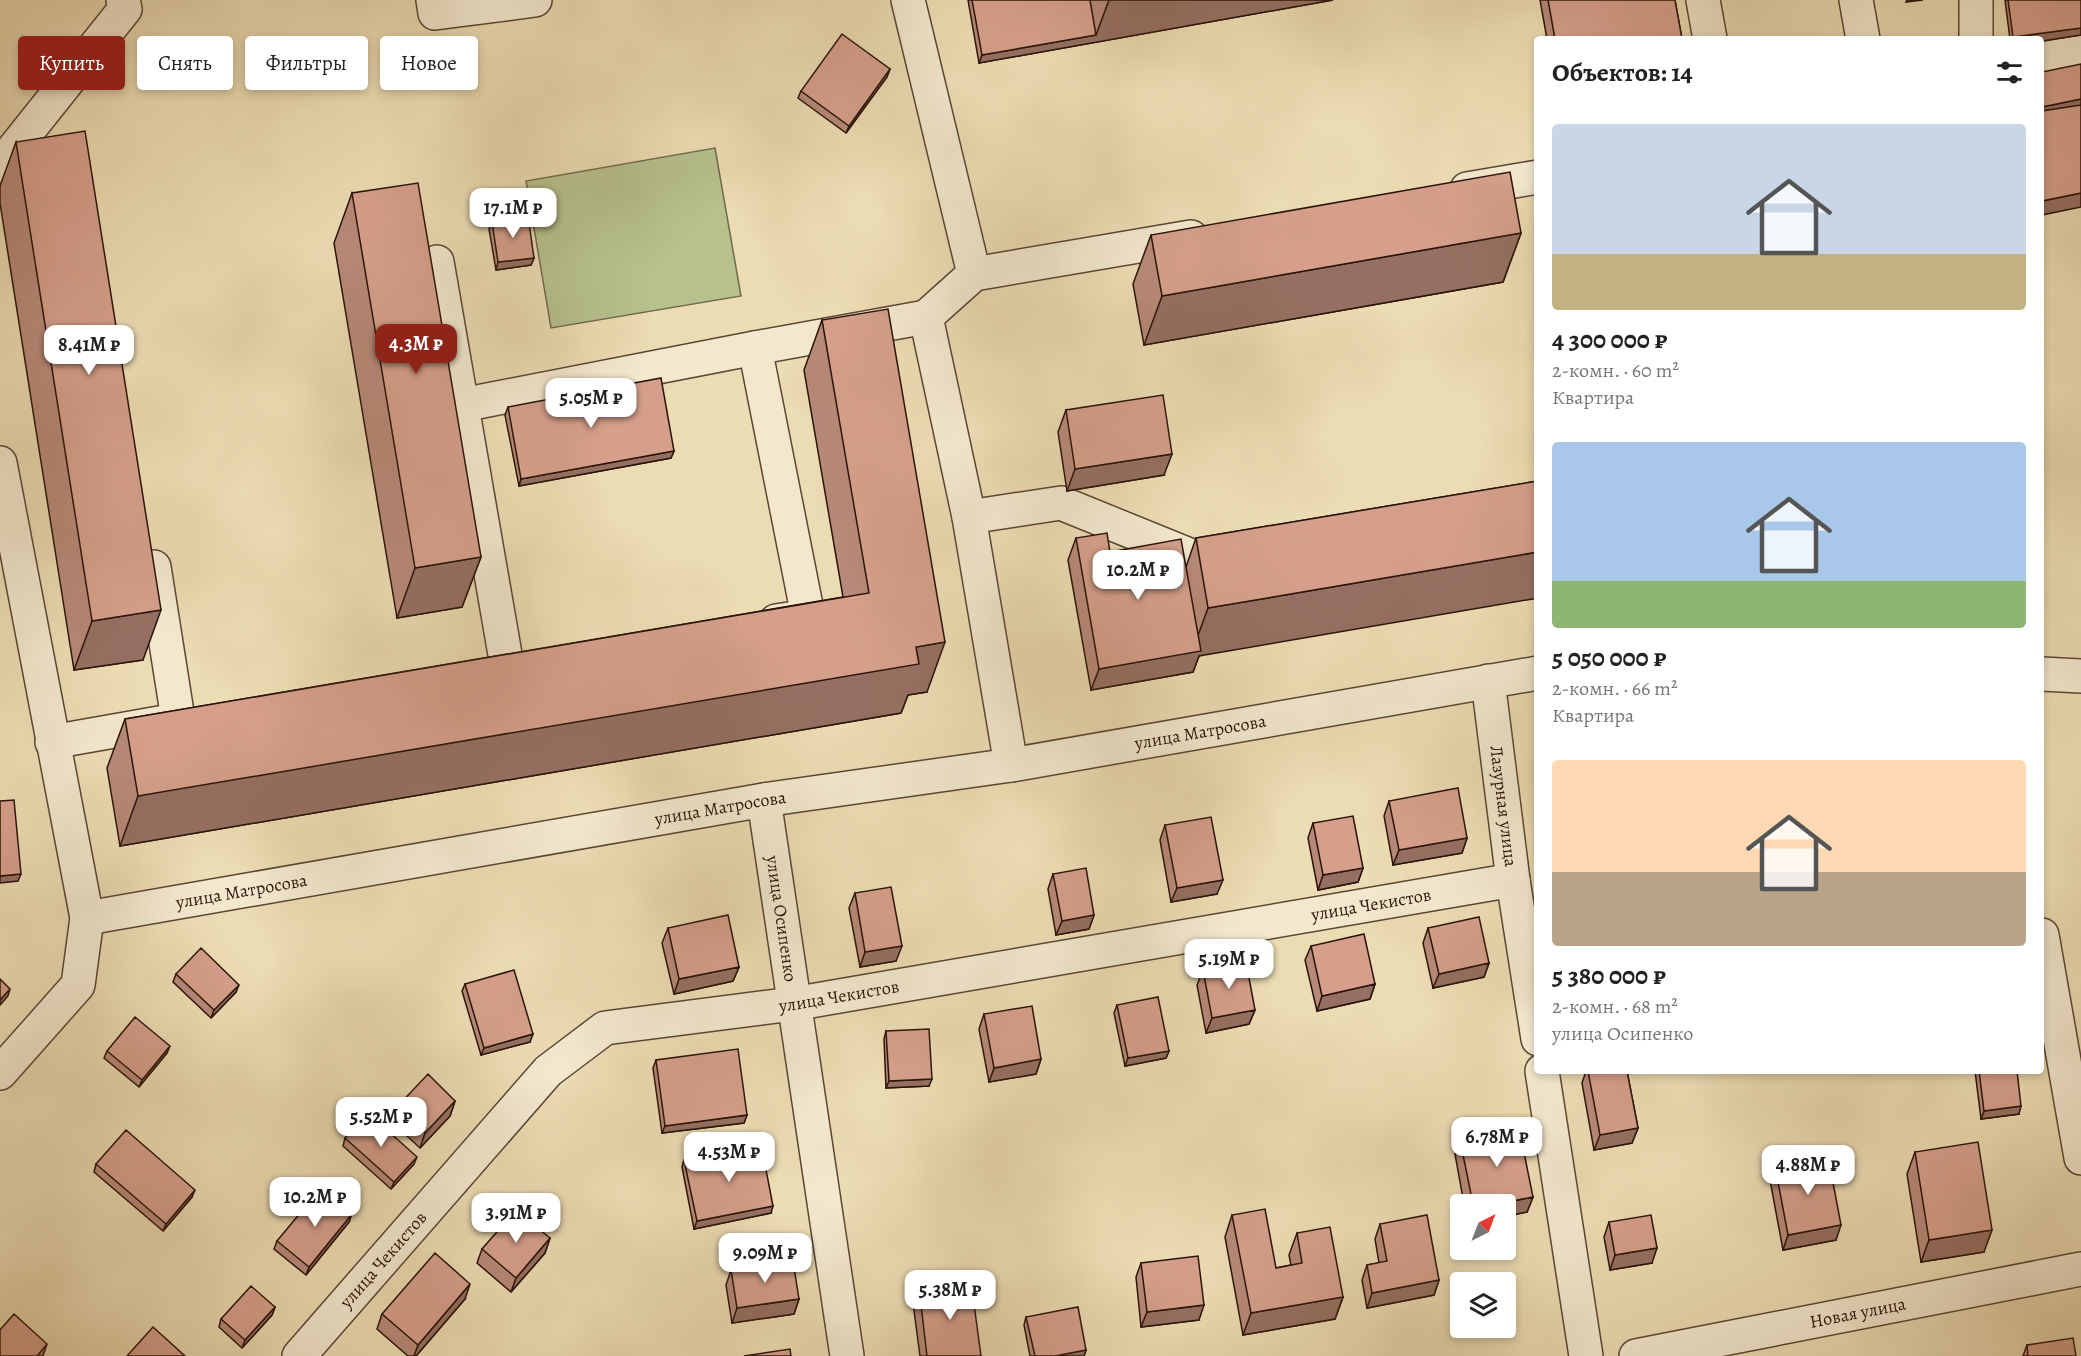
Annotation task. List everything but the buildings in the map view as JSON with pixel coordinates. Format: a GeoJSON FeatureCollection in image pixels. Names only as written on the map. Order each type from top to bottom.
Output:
{"type":"FeatureCollection","features":[{"type":"Feature","properties":{"kind":"street"},"geometry":{"type":"LineString","coordinates":[[10,154],[124,9],[123,0]]}},
{"type":"Feature","properties":{"kind":"street"},"geometry":{"type":"LineString","coordinates":[[433,0],[435,13],[535,0]]}},
{"type":"Feature","properties":{"kind":"street"},"geometry":{"type":"LineString","coordinates":[[908,0],[974,274]]}},
{"type":"Feature","properties":{"kind":"street"},"geometry":{"type":"LineString","coordinates":[[1703,0],[1709,36]]}},
{"type":"Feature","properties":{"kind":"street"},"geometry":{"type":"LineString","coordinates":[[1856,0],[1862,36]]}},
{"type":"Feature","properties":{"kind":"street"},"geometry":{"type":"LineString","coordinates":[[1976,0],[1976,36]]}},
{"type":"Feature","properties":{"kind":"street"},"geometry":{"type":"LineString","coordinates":[[2044,59],[2081,52]]}},
{"type":"Feature","properties":{"kind":"street"},"geometry":{"type":"LineString","coordinates":[[10,154],[50,156]]}},
{"type":"Feature","properties":{"kind":"street"},"geometry":{"type":"LineString","coordinates":[[1432,195],[1534,178]]}},
{"type":"Feature","properties":{"kind":"street"},"geometry":{"type":"LineString","coordinates":[[462,405],[926,317],[974,274],[1221,231]]}},
{"type":"Feature","properties":{"kind":"street"},"geometry":{"type":"LineString","coordinates":[[437,262],[507,666]]}},
{"type":"Feature","properties":{"kind":"street"},"geometry":{"type":"LineString","coordinates":[[926,317],[969,517],[1011,765]]}},
{"type":"Feature","properties":{"kind":"street"},"geometry":{"type":"LineString","coordinates":[[750,625],[808,616],[755,348]]}},
{"type":"Feature","properties":{"kind":"street"},"geometry":{"type":"LineString","coordinates":[[0,464],[87,918],[78,985],[0,1073]]}},
{"type":"Feature","properties":{"kind":"street"},"geometry":{"type":"LineString","coordinates":[[969,517],[1061,504],[1199,559],[1258,548]]}},
{"type":"Feature","properties":{"kind":"street"},"geometry":{"type":"LineString","coordinates":[[148,532],[178,719]]}},
{"type":"Feature","properties":{"kind":"street"},"geometry":{"type":"LineString","coordinates":[[472,672],[542,660]]}},
{"type":"Feature","properties":{"kind":"street","name":"улица Матросова"},"geometry":{"type":"LineString","coordinates":[[87,918],[764,800],[1011,765],[1534,674]]}},
{"type":"Feature","properties":{"kind":"street"},"geometry":{"type":"LineString","coordinates":[[2044,674],[2081,676]]}},
{"type":"Feature","properties":{"kind":"street","name":"Лазурная улица"},"geometry":{"type":"LineString","coordinates":[[1488,681],[1513,880],[1534,1014]]}},
{"type":"Feature","properties":{"kind":"street"},"geometry":{"type":"LineString","coordinates":[[52,742],[213,714]]}},
{"type":"Feature","properties":{"kind":"street","name":"улица Осипенко"},"geometry":{"type":"LineString","coordinates":[[764,800],[847,1356]]}},
{"type":"Feature","properties":{"kind":"street","name":"улица Чекистов"},"geometry":{"type":"LineString","coordinates":[[299,1356],[548,1071],[604,1028],[793,1004],[1513,880]]}},
{"type":"Feature","properties":{"kind":"street"},"geometry":{"type":"LineString","coordinates":[[2044,943],[2073,1062],[2081,1158]]}},
{"type":"Feature","properties":{"kind":"street"},"geometry":{"type":"LineString","coordinates":[[1542,1074],[1586,1356]]}},
{"type":"Feature","properties":{"kind":"street","name":"Новая улица"},"geometry":{"type":"LineString","coordinates":[[1636,1356],[2081,1269]]}},
{"type":"Feature","properties":{"kind":"green space"},"geometry":{"type":"Polygon","coordinates":[[[715,148],[741,296],[551,328],[526,181],[715,148]]]}}]}
